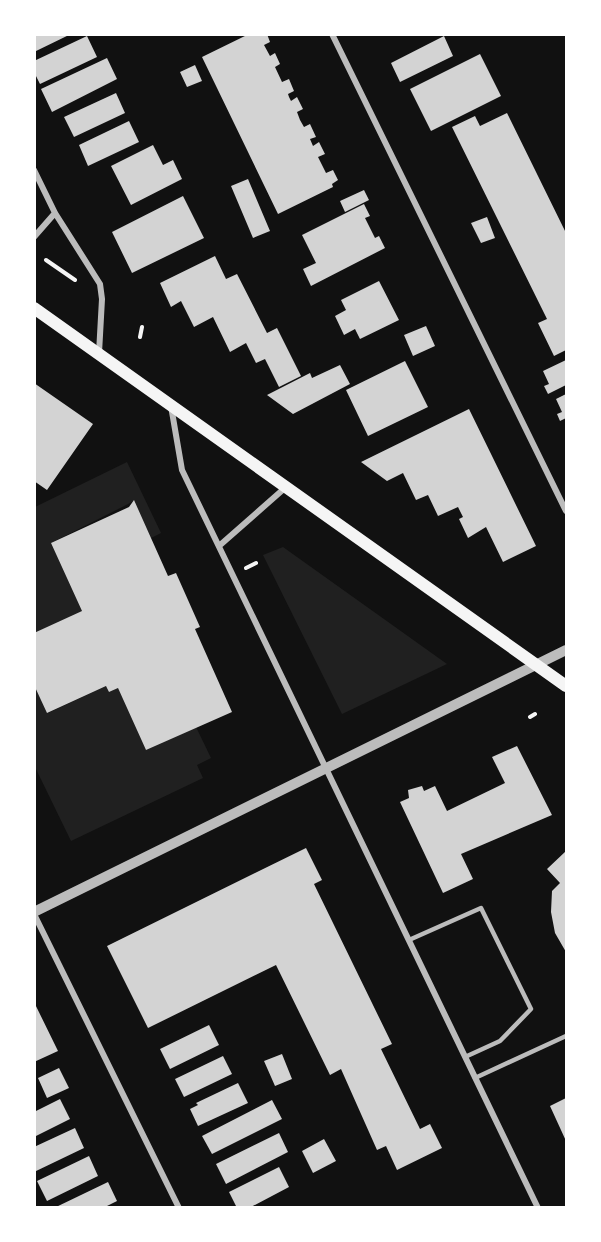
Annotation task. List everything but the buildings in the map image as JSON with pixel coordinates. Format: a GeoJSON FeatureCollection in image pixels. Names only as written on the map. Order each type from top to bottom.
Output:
{"type":"FeatureCollection","features":[{"type":"Feature","properties":{"kind":"main road"},"geometry":{"type":"LineString","coordinates":[[34,308],[567,686]]}},
{"type":"Feature","properties":{"kind":"street"},"geometry":{"type":"LineString","coordinates":[[332,34],[567,511]]}},
{"type":"Feature","properties":{"kind":"street"},"geometry":{"type":"LineString","coordinates":[[34,170],[56,213],[100,284],[102,299],[99,353]]}},
{"type":"Feature","properties":{"kind":"street"},"geometry":{"type":"LineString","coordinates":[[34,237],[56,213]]}},
{"type":"Feature","properties":{"kind":"street"},"geometry":{"type":"LineString","coordinates":[[171,406],[182,470],[538,1208]]}},
{"type":"Feature","properties":{"kind":"street"},"geometry":{"type":"LineString","coordinates":[[219,546],[286,487]]}},
{"type":"Feature","properties":{"kind":"street"},"geometry":{"type":"LineString","coordinates":[[178,1208],[34,913],[567,650]]}},
{"type":"Feature","properties":{"kind":"lane"},"geometry":{"type":"LineString","coordinates":[[409,940],[481,908],[531,1009],[500,1041],[465,1057]]}},
{"type":"Feature","properties":{"kind":"lane"},"geometry":{"type":"LineString","coordinates":[[475,1078],[567,1036]]}},
{"type":"Feature","properties":{"kind":"path"},"geometry":{"type":"LineString","coordinates":[[46,260],[75,280]]}},
{"type":"Feature","properties":{"kind":"path"},"geometry":{"type":"LineString","coordinates":[[140,336],[142,327]]}},
{"type":"Feature","properties":{"kind":"path"},"geometry":{"type":"LineString","coordinates":[[530,717],[536,714]]}},
{"type":"Feature","properties":{"kind":"shaded area"},"geometry":{"type":"Polygon","coordinates":[[[127,462],[161,533],[151,538],[134,501],[51,543],[82,611],[35,633],[35,507],[127,462]]]}},
{"type":"Feature","properties":{"kind":"shaded area"},"geometry":{"type":"Polygon","coordinates":[[[283,547],[447,664],[342,714],[263,555],[283,547]]]}},
{"type":"Feature","properties":{"kind":"shaded area"},"geometry":{"type":"Polygon","coordinates":[[[34,685],[48,713],[106,686],[109,692],[118,688],[146,750],[196,727],[211,758],[197,765],[203,778],[71,841],[35,767],[34,685]]]}}]}
